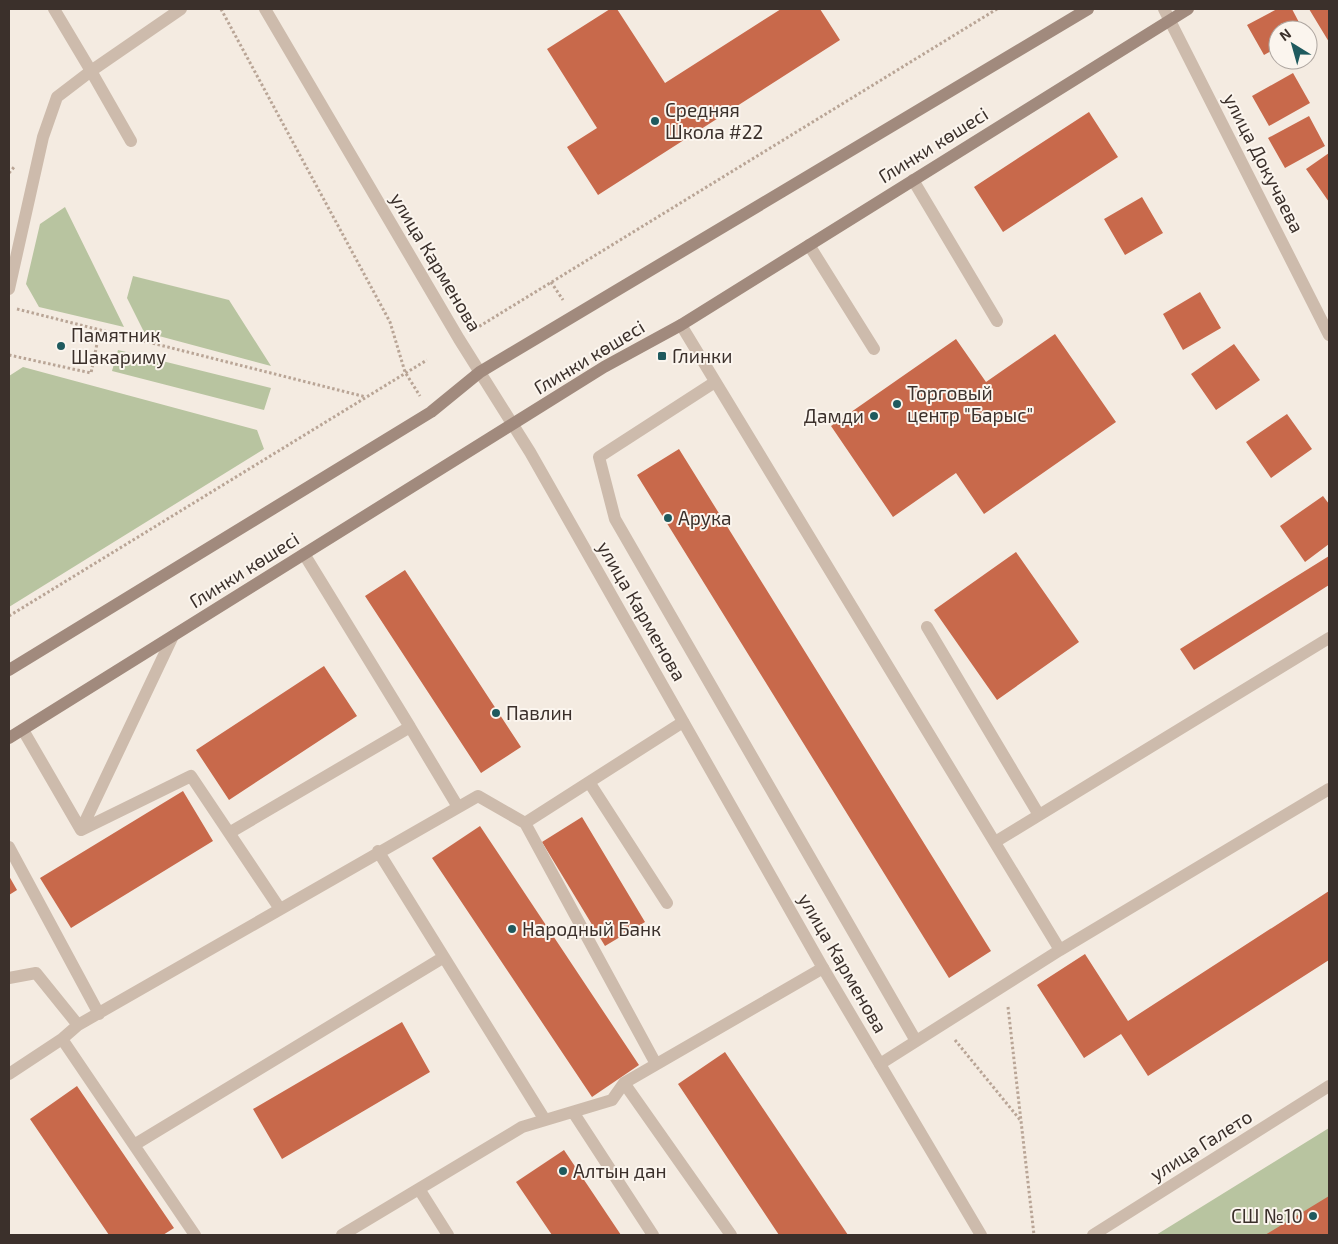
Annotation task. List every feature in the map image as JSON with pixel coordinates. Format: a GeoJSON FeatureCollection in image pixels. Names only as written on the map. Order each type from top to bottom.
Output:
{"type":"FeatureCollection","features":[{"type":"Feature","properties":{"kind":"main road","name":"Глинки көшесі"},"geometry":{"type":"LineString","coordinates":[[9,670],[431,412],[480,372],[1088,9]]}},
{"type":"Feature","properties":{"kind":"main road","name":"Глинки көшесі"},"geometry":{"type":"LineString","coordinates":[[9,738],[604,367],[681,325],[913,180],[1167,14],[1188,9]]}},
{"type":"Feature","properties":{"kind":"street"},"geometry":{"type":"LineString","coordinates":[[54,9],[92,71],[131,141]]}},
{"type":"Feature","properties":{"kind":"street"},"geometry":{"type":"LineString","coordinates":[[9,289],[43,137],[57,97],[179,9]]}},
{"type":"Feature","properties":{"kind":"street","name":"улица Карменова"},"geometry":{"type":"LineString","coordinates":[[265,9],[513,425],[823,968],[981,1235]]}},
{"type":"Feature","properties":{"kind":"street","name":"улица Докучаева"},"geometry":{"type":"LineString","coordinates":[[1167,14],[1329,335]]}},
{"type":"Feature","properties":{"kind":"street"},"geometry":{"type":"LineString","coordinates":[[913,180],[997,321]]}},
{"type":"Feature","properties":{"kind":"street"},"geometry":{"type":"LineString","coordinates":[[809,245],[874,349]]}},
{"type":"Feature","properties":{"kind":"street"},"geometry":{"type":"LineString","coordinates":[[681,325],[1060,950]]}},
{"type":"Feature","properties":{"kind":"street"},"geometry":{"type":"LineString","coordinates":[[715,382],[599,457],[615,519],[916,1041]]}},
{"type":"Feature","properties":{"kind":"street"},"geometry":{"type":"LineString","coordinates":[[304,554],[458,807]]}},
{"type":"Feature","properties":{"kind":"street"},"geometry":{"type":"LineString","coordinates":[[927,627],[1039,815]]}},
{"type":"Feature","properties":{"kind":"street"},"geometry":{"type":"LineString","coordinates":[[81,830],[173,636]]}},
{"type":"Feature","properties":{"kind":"street"},"geometry":{"type":"LineString","coordinates":[[995,842],[1329,638]]}},
{"type":"Feature","properties":{"kind":"street"},"geometry":{"type":"LineString","coordinates":[[525,823],[683,722]]}},
{"type":"Feature","properties":{"kind":"street"},"geometry":{"type":"LineString","coordinates":[[229,833],[410,727]]}},
{"type":"Feature","properties":{"kind":"street"},"geometry":{"type":"LineString","coordinates":[[23,730],[81,830]]}},
{"type":"Feature","properties":{"kind":"street"},"geometry":{"type":"LineString","coordinates":[[81,830],[191,776],[280,908]]}},
{"type":"Feature","properties":{"kind":"street"},"geometry":{"type":"LineString","coordinates":[[589,782],[667,903]]}},
{"type":"Feature","properties":{"kind":"street"},"geometry":{"type":"LineString","coordinates":[[880,1064],[1060,950],[1329,789]]}},
{"type":"Feature","properties":{"kind":"street"},"geometry":{"type":"LineString","coordinates":[[9,1074],[62,1039],[78,1025],[378,851],[478,796],[525,823],[656,1064]]}},
{"type":"Feature","properties":{"kind":"street"},"geometry":{"type":"LineString","coordinates":[[9,847],[98,1014]]}},
{"type":"Feature","properties":{"kind":"street"},"geometry":{"type":"LineString","coordinates":[[378,851],[545,1120]]}},
{"type":"Feature","properties":{"kind":"street"},"geometry":{"type":"LineString","coordinates":[[134,1145],[444,957]]}},
{"type":"Feature","properties":{"kind":"street"},"geometry":{"type":"LineString","coordinates":[[342,1235],[522,1127],[612,1100],[624,1083],[823,968]]}},
{"type":"Feature","properties":{"kind":"street"},"geometry":{"type":"LineString","coordinates":[[9,978],[36,973],[78,1025]]}},
{"type":"Feature","properties":{"kind":"street"},"geometry":{"type":"LineString","coordinates":[[62,1039],[195,1235]]}},
{"type":"Feature","properties":{"kind":"street"},"geometry":{"type":"LineString","coordinates":[[624,1083],[731,1235]]}},
{"type":"Feature","properties":{"kind":"street","name":"улица Галето"},"geometry":{"type":"LineString","coordinates":[[1093,1235],[1329,1086]]}},
{"type":"Feature","properties":{"kind":"street"},"geometry":{"type":"LineString","coordinates":[[573,1112],[653,1235]]}},
{"type":"Feature","properties":{"kind":"street"},"geometry":{"type":"LineString","coordinates":[[419,1189],[448,1235]]}},
{"type":"Feature","properties":{"kind":"path"},"geometry":{"type":"LineString","coordinates":[[221,9],[390,322],[404,372],[431,412]]}},
{"type":"Feature","properties":{"kind":"path"},"geometry":{"type":"LineString","coordinates":[[472,331],[997,9]]}},
{"type":"Feature","properties":{"kind":"path"},"geometry":{"type":"LineString","coordinates":[[9,307],[366,397]]}},
{"type":"Feature","properties":{"kind":"path"},"geometry":{"type":"LineString","coordinates":[[9,355],[91,373],[100,329]]}},
{"type":"Feature","properties":{"kind":"path"},"geometry":{"type":"LineString","coordinates":[[9,616],[404,372],[427,360]]}},
{"type":"Feature","properties":{"kind":"path"},"geometry":{"type":"LineString","coordinates":[[1006,985],[1034,1235]]}},
{"type":"Feature","properties":{"kind":"path"},"geometry":{"type":"LineString","coordinates":[[942,1024],[1021,1121]]}},
{"type":"Feature","properties":{"kind":"green space"},"geometry":{"type":"Polygon","coordinates":[[[65,207],[124,327],[39,307],[26,284],[40,224],[65,207]]]}},
{"type":"Feature","properties":{"kind":"green space"},"geometry":{"type":"Polygon","coordinates":[[[133,276],[229,300],[271,366],[144,332],[127,298],[133,276]]]}},
{"type":"Feature","properties":{"kind":"green space"},"geometry":{"type":"Polygon","coordinates":[[[118,350],[271,388],[264,410],[112,371],[118,350]]]}},
{"type":"Feature","properties":{"kind":"green space"},"geometry":{"type":"Polygon","coordinates":[[[23,367],[257,430],[264,449],[9,607],[9,376],[23,367]]]}},
{"type":"Feature","properties":{"kind":"green space"},"geometry":{"type":"Polygon","coordinates":[[[1329,1128],[1329,1235],[1156,1235],[1329,1128]]]}},
{"type":"Feature","properties":{"kind":"building"},"geometry":{"type":"Polygon","coordinates":[[[610,9],[617,9],[665,83],[781,9],[820,9],[840,40],[598,195],[567,147],[597,128],[547,49],[610,9]]]}},
{"type":"Feature","properties":{"kind":"building"},"geometry":{"type":"Polygon","coordinates":[[[1277,9],[1292,9],[1298,20],[1268,20],[1268,53],[1264,55],[1247,25],[1277,9]]]}},
{"type":"Feature","properties":{"kind":"building"},"geometry":{"type":"Polygon","coordinates":[[[1309,9],[1329,9],[1329,42],[1318,24],[1318,20],[1316,20],[1309,9]]]}},
{"type":"Feature","properties":{"kind":"building"},"geometry":{"type":"Polygon","coordinates":[[[1293,73],[1310,103],[1269,126],[1252,96],[1293,73]]]}},
{"type":"Feature","properties":{"kind":"building"},"geometry":{"type":"Polygon","coordinates":[[[1089,112],[1118,157],[1003,232],[974,187],[1089,112]]]}},
{"type":"Feature","properties":{"kind":"building"},"geometry":{"type":"Polygon","coordinates":[[[1309,116],[1325,146],[1285,168],[1268,138],[1309,116]]]}},
{"type":"Feature","properties":{"kind":"building"},"geometry":{"type":"Polygon","coordinates":[[[1329,153],[1329,202],[1306,169],[1329,153]]]}},
{"type":"Feature","properties":{"kind":"building"},"geometry":{"type":"Polygon","coordinates":[[[1142,197],[1163,233],[1125,255],[1104,219],[1142,197]]]}},
{"type":"Feature","properties":{"kind":"building"},"geometry":{"type":"Polygon","coordinates":[[[1200,292],[1221,328],[1183,350],[1163,314],[1200,292]]]}},
{"type":"Feature","properties":{"kind":"building"},"geometry":{"type":"Polygon","coordinates":[[[1055,334],[1116,422],[984,514],[956,473],[893,517],[831,426],[956,339],[986,382],[1055,334]]]}},
{"type":"Feature","properties":{"kind":"building"},"geometry":{"type":"Polygon","coordinates":[[[1234,344],[1260,380],[1216,410],[1191,374],[1234,344]]]}},
{"type":"Feature","properties":{"kind":"building"},"geometry":{"type":"Polygon","coordinates":[[[1287,414],[1312,449],[1271,478],[1246,442],[1287,414]]]}},
{"type":"Feature","properties":{"kind":"building"},"geometry":{"type":"Polygon","coordinates":[[[679,449],[991,951],[949,978],[637,475],[679,449]]]}},
{"type":"Feature","properties":{"kind":"building"},"geometry":{"type":"Polygon","coordinates":[[[1323,496],[1329,504],[1329,544],[1305,562],[1280,526],[1323,496]]]}},
{"type":"Feature","properties":{"kind":"building"},"geometry":{"type":"Polygon","coordinates":[[[1016,552],[1079,642],[997,700],[934,610],[1016,552]]]}},
{"type":"Feature","properties":{"kind":"building"},"geometry":{"type":"Polygon","coordinates":[[[1329,556],[1329,585],[1194,670],[1180,649],[1329,556]]]}},
{"type":"Feature","properties":{"kind":"building"},"geometry":{"type":"Polygon","coordinates":[[[405,570],[521,747],[481,773],[365,596],[405,570]]]}},
{"type":"Feature","properties":{"kind":"building"},"geometry":{"type":"Polygon","coordinates":[[[324,666],[357,716],[229,800],[196,750],[324,666]]]}},
{"type":"Feature","properties":{"kind":"building"},"geometry":{"type":"Polygon","coordinates":[[[183,791],[213,841],[71,928],[40,878],[183,791]]]}},
{"type":"Feature","properties":{"kind":"building"},"geometry":{"type":"Polygon","coordinates":[[[582,817],[645,922],[605,946],[542,842],[582,817]]]}},
{"type":"Feature","properties":{"kind":"building"},"geometry":{"type":"Polygon","coordinates":[[[480,826],[639,1065],[592,1097],[432,858],[480,826]]]}},
{"type":"Feature","properties":{"kind":"building"},"geometry":{"type":"Polygon","coordinates":[[[9,876],[17,890],[9,895],[9,876]]]}},
{"type":"Feature","properties":{"kind":"building"},"geometry":{"type":"Polygon","coordinates":[[[1329,891],[1329,960],[1148,1076],[1121,1034],[1084,1058],[1037,985],[1085,954],[1128,1021],[1329,891]]]}},
{"type":"Feature","properties":{"kind":"building"},"geometry":{"type":"Polygon","coordinates":[[[402,1022],[430,1072],[282,1159],[253,1109],[402,1022]]]}},
{"type":"Feature","properties":{"kind":"building"},"geometry":{"type":"Polygon","coordinates":[[[725,1052],[848,1235],[779,1235],[678,1084],[725,1052]]]}},
{"type":"Feature","properties":{"kind":"building"},"geometry":{"type":"Polygon","coordinates":[[[77,1086],[174,1228],[163,1235],[109,1235],[30,1119],[77,1086]]]}},
{"type":"Feature","properties":{"kind":"building"},"geometry":{"type":"Polygon","coordinates":[[[564,1150],[621,1235],[552,1235],[516,1182],[564,1150]]]}},
{"type":"Feature","properties":{"kind":"building","name":"СШ №10"},"geometry":{"type":"Polygon","coordinates":[[[1329,1196],[1329,1235],[1265,1235],[1329,1196]]]}},
{"type":"Feature","properties":{"kind":"place","name":"Средняя Школа #22"},"geometry":{"type":"Point","coordinates":[655,121]}},
{"type":"Feature","properties":{"kind":"place","name":"Памятник Шакариму"},"geometry":{"type":"Point","coordinates":[61,346]}},
{"type":"Feature","properties":{"kind":"place","name":"Глинки"},"geometry":{"type":"Point","coordinates":[662,356]}},
{"type":"Feature","properties":{"kind":"place","name":"Торговый центр \"Барыс\""},"geometry":{"type":"Point","coordinates":[897,404]}},
{"type":"Feature","properties":{"kind":"place","name":"Дамди"},"geometry":{"type":"Point","coordinates":[874,416]}},
{"type":"Feature","properties":{"kind":"place","name":"Арука"},"geometry":{"type":"Point","coordinates":[668,518]}},
{"type":"Feature","properties":{"kind":"place","name":"Павлин"},"geometry":{"type":"Point","coordinates":[496,713]}},
{"type":"Feature","properties":{"kind":"place","name":"Народный Банк"},"geometry":{"type":"Point","coordinates":[512,929]}},
{"type":"Feature","properties":{"kind":"place","name":"Алтын дан"},"geometry":{"type":"Point","coordinates":[563,1171]}},
{"type":"Feature","properties":{"kind":"place","name":"СШ №10"},"geometry":{"type":"Point","coordinates":[1313,1216]}}]}
